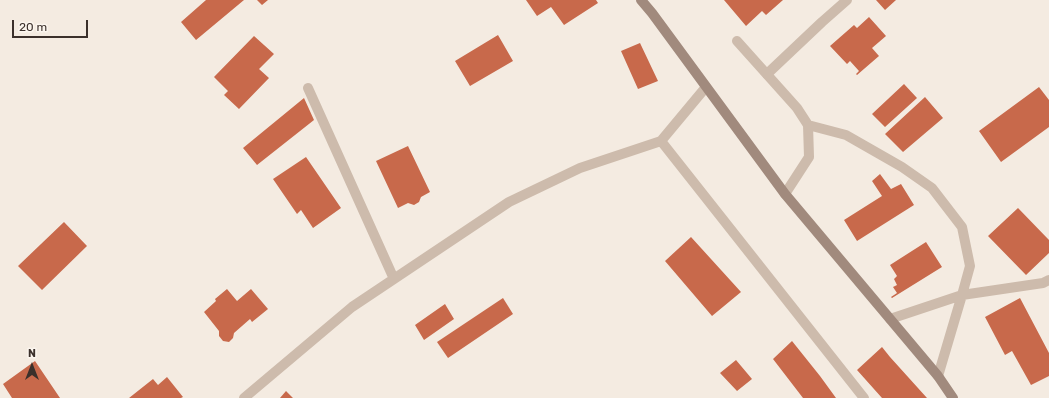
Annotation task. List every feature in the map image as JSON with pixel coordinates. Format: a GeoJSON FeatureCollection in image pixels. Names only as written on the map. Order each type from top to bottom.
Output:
{"type":"FeatureCollection","features":[{"type":"Feature","properties":{"kind":"street"},"geometry":{"type":"LineString","coordinates":[[641,0],[785,194],[938,376],[953,398]]}},
{"type":"Feature","properties":{"kind":"street"},"geometry":{"type":"LineString","coordinates":[[767,74],[847,0]]}},
{"type":"Feature","properties":{"kind":"street"},"geometry":{"type":"LineString","coordinates":[[737,41],[797,108],[808,125],[809,157],[785,194]]}},
{"type":"Feature","properties":{"kind":"street"},"geometry":{"type":"LineString","coordinates":[[244,398],[352,307],[509,202],[580,168],[661,141],[706,87]]}},
{"type":"Feature","properties":{"kind":"street"},"geometry":{"type":"LineString","coordinates":[[308,88],[394,279]]}},
{"type":"Feature","properties":{"kind":"street"},"geometry":{"type":"LineString","coordinates":[[808,125],[846,135],[902,167],[932,188],[962,227],[970,266],[938,376]]}},
{"type":"Feature","properties":{"kind":"street"},"geometry":{"type":"LineString","coordinates":[[661,141],[864,398]]}},
{"type":"Feature","properties":{"kind":"street"},"geometry":{"type":"LineString","coordinates":[[890,319],[962,295],[1043,283],[1049,280]]}},
{"type":"Feature","properties":{"kind":"building"},"geometry":{"type":"Polygon","coordinates":[[[206,0],[244,0],[196,40],[181,22],[206,0]]]}},
{"type":"Feature","properties":{"kind":"building"},"geometry":{"type":"Polygon","coordinates":[[[257,0],[268,0],[262,5],[257,0]]]}},
{"type":"Feature","properties":{"kind":"building"},"geometry":{"type":"Polygon","coordinates":[[[526,0],[596,0],[598,3],[564,25],[551,7],[537,16],[526,0]]]}},
{"type":"Feature","properties":{"kind":"building"},"geometry":{"type":"Polygon","coordinates":[[[724,0],[783,0],[766,15],[762,11],[746,26],[724,0]]]}},
{"type":"Feature","properties":{"kind":"building"},"geometry":{"type":"Polygon","coordinates":[[[876,0],[896,0],[885,10],[876,0]]]}},
{"type":"Feature","properties":{"kind":"building"},"geometry":{"type":"Polygon","coordinates":[[[869,17],[886,36],[872,48],[879,56],[857,75],[856,74],[859,71],[850,61],[847,64],[830,46],[854,25],[857,28],[869,17]]]}},
{"type":"Feature","properties":{"kind":"building"},"geometry":{"type":"Polygon","coordinates":[[[498,35],[513,61],[470,86],[455,61],[498,35]]]}},
{"type":"Feature","properties":{"kind":"building"},"geometry":{"type":"Polygon","coordinates":[[[254,36],[274,54],[259,69],[269,78],[239,109],[224,95],[228,91],[214,77],[254,36]]]}},
{"type":"Feature","properties":{"kind":"building"},"geometry":{"type":"Polygon","coordinates":[[[640,43],[658,81],[638,89],[621,51],[640,43]]]}},
{"type":"Feature","properties":{"kind":"building"},"geometry":{"type":"Polygon","coordinates":[[[904,84],[917,98],[885,127],[872,114],[904,84]]]}},
{"type":"Feature","properties":{"kind":"building"},"geometry":{"type":"Polygon","coordinates":[[[1039,87],[1049,100],[1049,127],[1001,162],[979,131],[1039,87]]]}},
{"type":"Feature","properties":{"kind":"building"},"geometry":{"type":"Polygon","coordinates":[[[925,97],[943,118],[903,152],[885,134],[925,97]]]}},
{"type":"Feature","properties":{"kind":"building"},"geometry":{"type":"Polygon","coordinates":[[[304,98],[314,120],[257,165],[243,148],[304,98]]]}},
{"type":"Feature","properties":{"kind":"building"},"geometry":{"type":"Polygon","coordinates":[[[408,146],[430,192],[421,197],[419,202],[414,205],[408,203],[398,208],[376,161],[408,146]]]}},
{"type":"Feature","properties":{"kind":"building"},"geometry":{"type":"Polygon","coordinates":[[[306,157],[341,208],[313,228],[301,210],[297,214],[273,179],[306,157]]]}},
{"type":"Feature","properties":{"kind":"building"},"geometry":{"type":"Polygon","coordinates":[[[880,174],[891,189],[901,184],[914,205],[857,241],[844,220],[882,196],[872,181],[880,174]]]}},
{"type":"Feature","properties":{"kind":"building"},"geometry":{"type":"Polygon","coordinates":[[[1018,208],[1049,240],[1049,253],[1026,275],[988,236],[1018,208]]]}},
{"type":"Feature","properties":{"kind":"building"},"geometry":{"type":"Polygon","coordinates":[[[64,222],[87,246],[42,290],[18,266],[64,222]]]}},
{"type":"Feature","properties":{"kind":"building"},"geometry":{"type":"Polygon","coordinates":[[[691,237],[741,292],[712,316],[665,261],[691,237]]]}},
{"type":"Feature","properties":{"kind":"building"},"geometry":{"type":"Polygon","coordinates":[[[926,242],[942,267],[892,298],[891,297],[897,293],[893,287],[897,285],[894,279],[897,276],[890,265],[926,242]]]}},
{"type":"Feature","properties":{"kind":"building"},"geometry":{"type":"Polygon","coordinates":[[[227,289],[237,301],[251,289],[268,309],[252,322],[250,319],[234,333],[233,338],[229,342],[223,341],[219,336],[219,331],[204,312],[216,301],[215,299],[227,289]]]}},
{"type":"Feature","properties":{"kind":"building"},"geometry":{"type":"Polygon","coordinates":[[[503,298],[513,314],[448,358],[437,342],[503,298]]]}},
{"type":"Feature","properties":{"kind":"building"},"geometry":{"type":"Polygon","coordinates":[[[1020,298],[1049,353],[1049,376],[1031,385],[1012,351],[1005,355],[985,317],[1020,298]]]}},
{"type":"Feature","properties":{"kind":"building"},"geometry":{"type":"Polygon","coordinates":[[[445,304],[454,319],[424,340],[415,325],[445,304]]]}},
{"type":"Feature","properties":{"kind":"building"},"geometry":{"type":"Polygon","coordinates":[[[792,341],[836,398],[803,398],[773,359],[792,341]]]}},
{"type":"Feature","properties":{"kind":"building"},"geometry":{"type":"Polygon","coordinates":[[[882,347],[927,398],[882,398],[857,370],[882,347]]]}},
{"type":"Feature","properties":{"kind":"building"},"geometry":{"type":"Polygon","coordinates":[[[736,360],[752,379],[737,391],[720,373],[736,360]]]}},
{"type":"Feature","properties":{"kind":"building"},"geometry":{"type":"Polygon","coordinates":[[[35,361],[60,398],[12,398],[3,384],[35,361]]]}},
{"type":"Feature","properties":{"kind":"building"},"geometry":{"type":"Polygon","coordinates":[[[167,377],[183,397],[129,398],[153,379],[158,385],[167,377]]]}},
{"type":"Feature","properties":{"kind":"building"},"geometry":{"type":"Polygon","coordinates":[[[286,391],[293,398],[280,398],[286,391]]]}}]}
